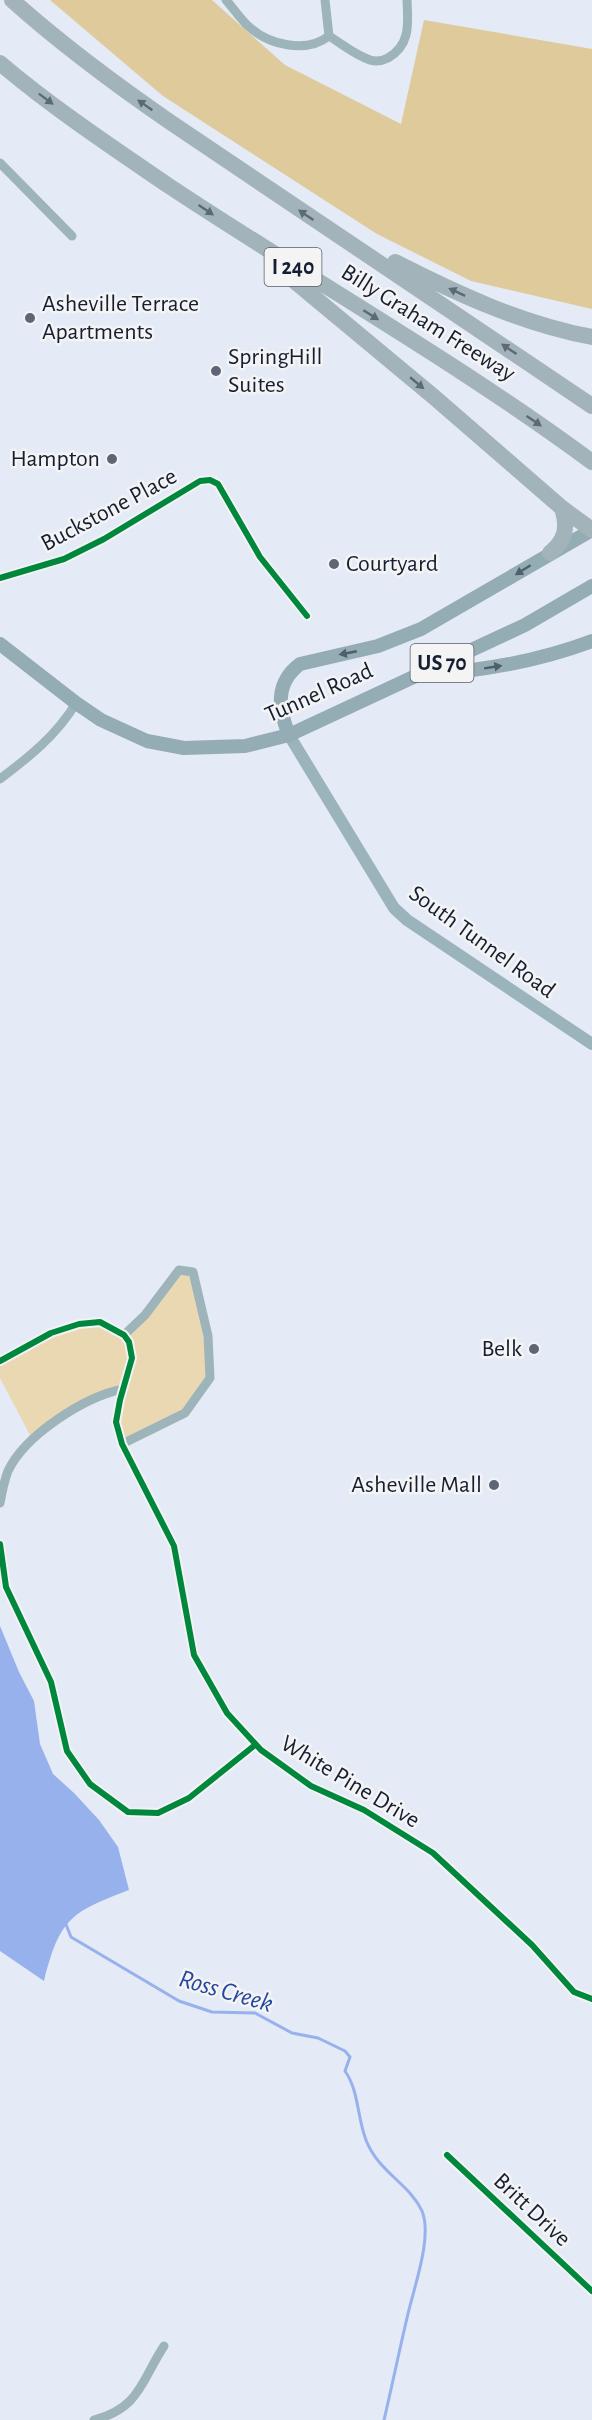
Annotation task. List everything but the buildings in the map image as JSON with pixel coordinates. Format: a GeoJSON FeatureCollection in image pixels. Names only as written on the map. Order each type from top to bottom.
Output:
{"type":"FeatureCollection","features":[{"type":"Feature","properties":{"kind":"highway","name":"Billy Graham Freeway"},"geometry":{"type":"LineString","coordinates":[[12,0],[46,31],[103,75],[354,248],[479,328],[592,406]]}},
{"type":"Feature","properties":{"kind":"highway","name":"Billy Graham Freeway"},"geometry":{"type":"LineString","coordinates":[[0,63],[89,131],[263,248],[458,370],[592,462]]}},
{"type":"Feature","properties":{"kind":"highway"},"geometry":{"type":"LineString","coordinates":[[263,248],[270,261],[434,397],[562,508],[592,530]]}},
{"type":"Feature","properties":{"kind":"highway"},"geometry":{"type":"LineString","coordinates":[[354,248],[394,262],[473,300],[512,315],[592,337]]}},
{"type":"Feature","properties":{"kind":"highway"},"geometry":{"type":"LineString","coordinates":[[550,553],[564,537],[566,521],[562,508]]}},
{"type":"Feature","properties":{"kind":"main road"},"geometry":{"type":"LineString","coordinates":[[289,735],[280,707],[281,690],[292,670],[300,664],[378,646],[421,629],[592,530]]}},
{"type":"Feature","properties":{"kind":"main road","name":"Tunnel Road"},"geometry":{"type":"LineString","coordinates":[[0,644],[101,720],[147,741],[184,748],[245,746],[289,735],[525,625],[592,586]]}},
{"type":"Feature","properties":{"kind":"main road"},"geometry":{"type":"LineString","coordinates":[[414,675],[455,673],[517,663],[561,653],[592,641]]}},
{"type":"Feature","properties":{"kind":"main road","name":"South Tunnel Road"},"geometry":{"type":"LineString","coordinates":[[289,735],[394,908],[407,920],[592,1044]]}},
{"type":"Feature","properties":{"kind":"street"},"geometry":{"type":"LineString","coordinates":[[226,0],[248,26],[269,40],[287,45],[305,45],[320,43],[329,36]]}},
{"type":"Feature","properties":{"kind":"street"},"geometry":{"type":"LineString","coordinates":[[325,0],[329,36]]}},
{"type":"Feature","properties":{"kind":"street"},"geometry":{"type":"LineString","coordinates":[[329,36],[359,55],[373,61],[383,61],[398,52],[407,37],[407,0]]}},
{"type":"Feature","properties":{"kind":"street"},"geometry":{"type":"LineString","coordinates":[[0,162],[72,236]]}},
{"type":"Feature","properties":{"kind":"street","name":"Buckstone Place"},"geometry":{"type":"LineString","coordinates":[[0,578],[64,559],[104,539],[200,481],[210,480],[218,484],[260,557],[308,616]]}},
{"type":"Feature","properties":{"kind":"street"},"geometry":{"type":"LineString","coordinates":[[0,779],[45,742],[66,720],[76,703]]}},
{"type":"Feature","properties":{"kind":"street"},"geometry":{"type":"LineString","coordinates":[[0,1361],[51,1333],[79,1324],[100,1322],[124,1335],[145,1315],[179,1270],[193,1272],[208,1336],[210,1378],[185,1413],[122,1444]]}},
{"type":"Feature","properties":{"kind":"street","name":"White Pine Drive"},"geometry":{"type":"LineString","coordinates":[[124,1335],[129,1342],[132,1359],[116,1422],[122,1444],[174,1546],[194,1655],[227,1713],[255,1745],[311,1786],[364,1810],[433,1853],[532,1945],[574,1992],[592,1999]]}},
{"type":"Feature","properties":{"kind":"street"},"geometry":{"type":"LineString","coordinates":[[0,1503],[9,1470],[32,1439],[82,1405],[123,1389]]}},
{"type":"Feature","properties":{"kind":"street"},"geometry":{"type":"LineString","coordinates":[[0,1544],[6,1587],[51,1682],[67,1751],[90,1784],[128,1812],[158,1813],[189,1798],[255,1745]]}},
{"type":"Feature","properties":{"kind":"street","name":"Britt Drive"},"geometry":{"type":"LineString","coordinates":[[447,2155],[592,2291]]}},
{"type":"Feature","properties":{"kind":"street"},"geometry":{"type":"LineString","coordinates":[[94,2420],[111,2416],[134,2400],[164,2346]]}},
{"type":"Feature","properties":{"kind":"shaded area"},"geometry":{"type":"Polygon","coordinates":[[[50,0],[212,0],[285,65],[401,124],[424,20],[592,49],[592,309],[471,281],[377,234],[163,96],[50,0]]]}},
{"type":"Feature","properties":{"kind":"shaded area"},"geometry":{"type":"Polygon","coordinates":[[[179,1270],[193,1272],[210,1378],[185,1413],[122,1444],[116,1422],[123,1390],[82,1405],[32,1439],[0,1378],[0,1361],[51,1333],[100,1322],[124,1335],[179,1270]]]}},
{"type":"Feature","properties":{"kind":"water"},"geometry":{"type":"Polygon","coordinates":[[[0,1626],[34,1701],[40,1744],[53,1774],[99,1820],[118,1847],[129,1890],[94,1905],[71,1920],[56,1943],[44,1981],[0,1951],[0,1626]]]}},
{"type":"Feature","properties":{"kind":"waterway","name":"Ross Creek"},"geometry":{"type":"LineString","coordinates":[[65,1922],[71,1937],[179,2001],[212,2012],[255,2013],[292,2033],[318,2038],[345,2051],[350,2057],[345,2071],[353,2087],[366,2140],[378,2161],[417,2202],[425,2222],[421,2264],[384,2420]]}},
{"type":"Feature","properties":{"kind":"cycle path"},"geometry":{"type":"LineString","coordinates":[[0,578],[64,559],[104,539],[200,481],[210,480],[218,484],[260,557],[307,616]]}},
{"type":"Feature","properties":{"kind":"cycle path"},"geometry":{"type":"LineString","coordinates":[[0,1361],[51,1333],[79,1324],[100,1322],[124,1335],[129,1342],[132,1358],[116,1422],[122,1444],[174,1546],[194,1655],[227,1713],[261,1750],[311,1786],[364,1810],[433,1853],[532,1945],[574,1992],[592,1999]]}},
{"type":"Feature","properties":{"kind":"cycle path"},"geometry":{"type":"LineString","coordinates":[[0,1544],[6,1587],[51,1682],[67,1751],[90,1784],[128,1812],[158,1813],[189,1798],[255,1745]]}},
{"type":"Feature","properties":{"kind":"cycle path"},"geometry":{"type":"LineString","coordinates":[[447,2155],[592,2291]]}},
{"type":"Feature","properties":{"kind":"place","name":"Asheville Terrace Apartments"},"geometry":{"type":"Point","coordinates":[30,318]}},
{"type":"Feature","properties":{"kind":"place","name":"SpringHill Suites"},"geometry":{"type":"Point","coordinates":[216,371]}},
{"type":"Feature","properties":{"kind":"place","name":"Hampton"},"geometry":{"type":"Point","coordinates":[112,459]}},
{"type":"Feature","properties":{"kind":"place","name":"Courtyard"},"geometry":{"type":"Point","coordinates":[334,564]}},
{"type":"Feature","properties":{"kind":"place","name":"Belk"},"geometry":{"type":"Point","coordinates":[534,1349]}},
{"type":"Feature","properties":{"kind":"place","name":"Asheville Mall"},"geometry":{"type":"Point","coordinates":[494,1485]}}]}
